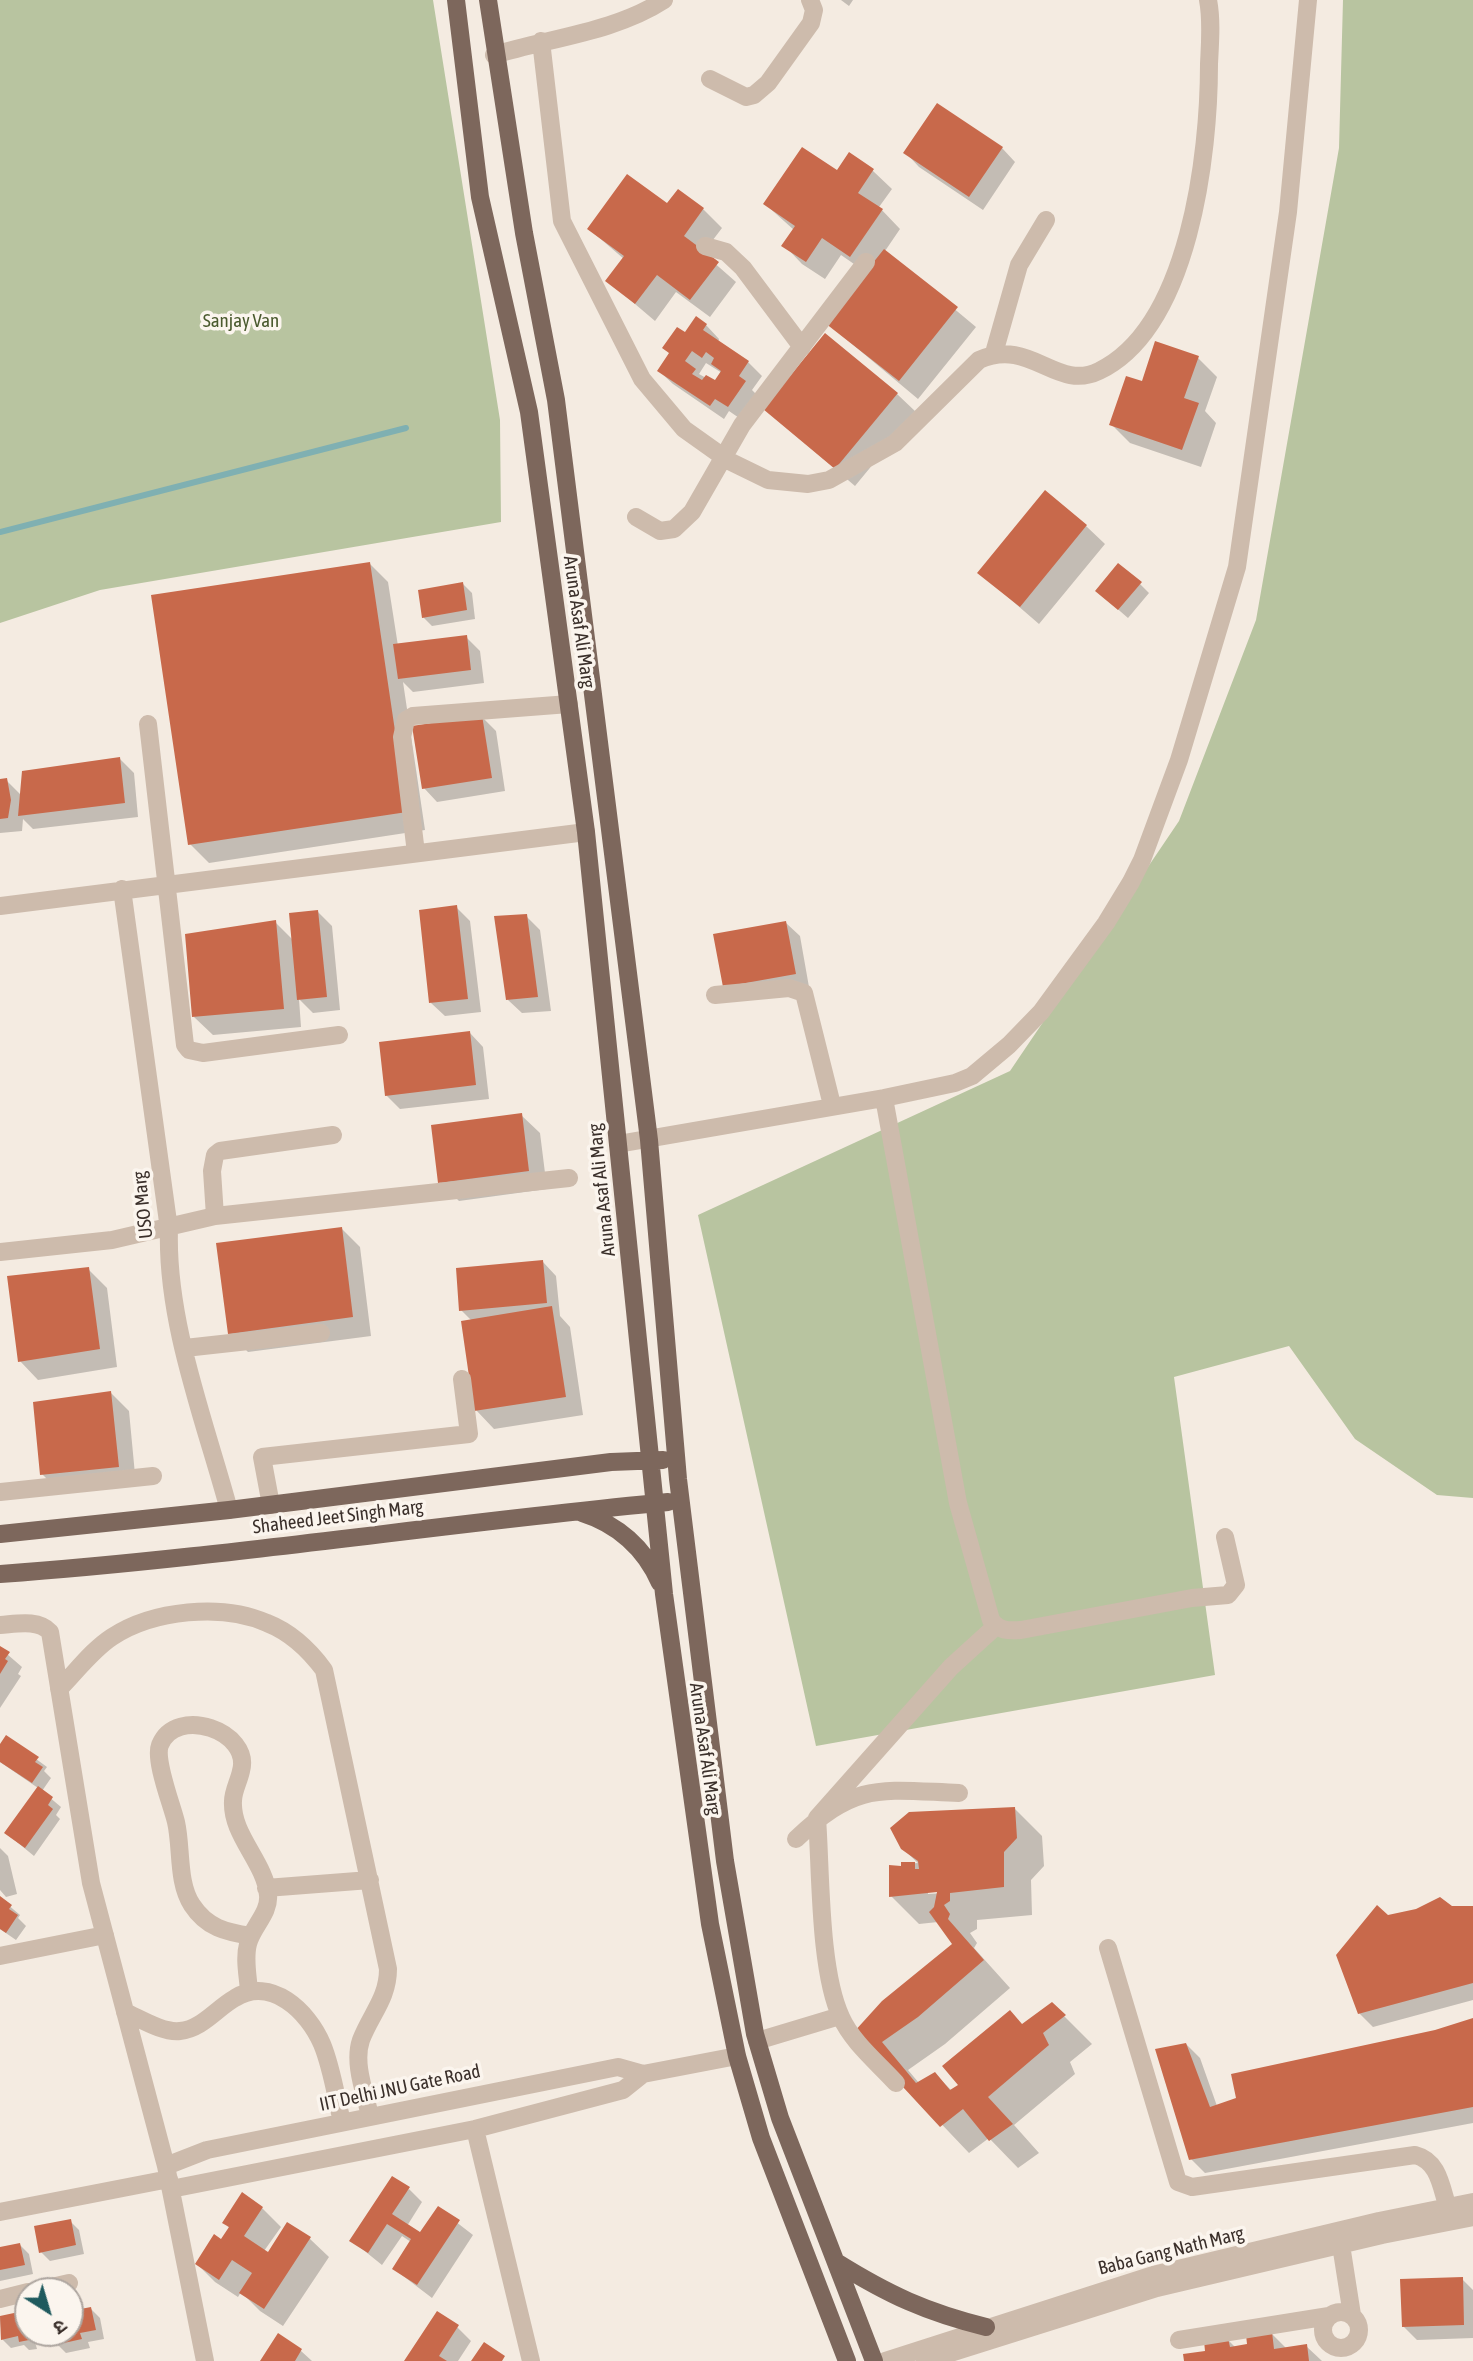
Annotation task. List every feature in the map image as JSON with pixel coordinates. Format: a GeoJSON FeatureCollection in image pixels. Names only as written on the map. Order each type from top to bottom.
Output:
{"type":"FeatureCollection","features":[{"type":"Feature","properties":{"kind":"main road","name":"Aruna Asaf Ali Marg"},"geometry":{"type":"LineString","coordinates":[[456,0],[480,197],[529,412],[586,832],[664,1594],[710,1924],[737,2056],[761,2138],[847,2361]]}},
{"type":"Feature","properties":{"kind":"main road","name":"Aruna Asaf Ali Marg"},"geometry":{"type":"LineString","coordinates":[[488,0],[494,55],[556,400],[649,1140],[681,1501],[725,1861],[757,2041],[780,2118],[874,2361]]}},
{"type":"Feature","properties":{"kind":"main road","name":"Shaheed Jeet Singh Marg"},"geometry":{"type":"LineString","coordinates":[[0,1534],[229,1510],[611,1462],[677,1459]]}},
{"type":"Feature","properties":{"kind":"main road","name":"Shaheed Jeet Singh Marg"},"geometry":{"type":"LineString","coordinates":[[0,1574],[234,1551],[502,1517],[681,1501]]}},
{"type":"Feature","properties":{"kind":"main road"},"geometry":{"type":"LineString","coordinates":[[578,1512],[607,1523],[632,1542],[651,1566],[664,1594]]}},
{"type":"Feature","properties":{"kind":"main road"},"geometry":{"type":"LineString","coordinates":[[836,2262],[883,2292],[932,2313],[986,2327]]}},
{"type":"Feature","properties":{"kind":"street"},"geometry":{"type":"LineString","coordinates":[[494,55],[613,24],[640,14],[664,0]]}},
{"type":"Feature","properties":{"kind":"street"},"geometry":{"type":"LineString","coordinates":[[710,79],[746,97],[761,90],[811,23],[814,10],[810,0]]}},
{"type":"Feature","properties":{"kind":"street"},"geometry":{"type":"LineString","coordinates":[[541,41],[562,220],[642,379],[684,429],[723,457],[768,480],[808,484],[829,480],[895,443],[957,378],[978,360],[994,353],[1033,358],[1063,374],[1078,377],[1098,372],[1115,360],[1148,326],[1177,271],[1193,213],[1209,112],[1208,0]]}},
{"type":"Feature","properties":{"kind":"street"},"geometry":{"type":"LineString","coordinates":[[618,1144],[884,1098],[955,1083],[986,1067],[1041,1012],[1106,923],[1142,860],[1182,748],[1237,567],[1288,212],[1308,0]]}},
{"type":"Feature","properties":{"kind":"street"},"geometry":{"type":"LineString","coordinates":[[994,353],[1019,265],[1046,220]]}},
{"type":"Feature","properties":{"kind":"street"},"geometry":{"type":"LineString","coordinates":[[705,246],[726,252],[743,268],[802,347]]}},
{"type":"Feature","properties":{"kind":"street"},"geometry":{"type":"LineString","coordinates":[[636,517],[660,531],[674,529],[692,512],[742,425],[866,262]]}},
{"type":"Feature","properties":{"kind":"street"},"geometry":{"type":"LineString","coordinates":[[416,853],[402,737],[406,720],[413,716],[569,704]]}},
{"type":"Feature","properties":{"kind":"street"},"geometry":{"type":"LineString","coordinates":[[148,724],[185,1045],[189,1050],[203,1053],[339,1035]]}},
{"type":"Feature","properties":{"kind":"street"},"geometry":{"type":"LineString","coordinates":[[0,906],[586,832]]}},
{"type":"Feature","properties":{"kind":"street","name":"USO Marg"},"geometry":{"type":"LineString","coordinates":[[122,889],[169,1229],[172,1290],[229,1510]]}},
{"type":"Feature","properties":{"kind":"street"},"geometry":{"type":"LineString","coordinates":[[715,995],[789,988],[804,993],[832,1105]]}},
{"type":"Feature","properties":{"kind":"street"},"geometry":{"type":"LineString","coordinates":[[884,1098],[958,1503],[991,1619],[996,1626],[1006,1631],[1021,1630],[1192,1598],[1228,1595],[1236,1585],[1225,1537]]}},
{"type":"Feature","properties":{"kind":"street"},"geometry":{"type":"LineString","coordinates":[[215,1216],[212,1171],[215,1155],[220,1151],[333,1135]]}},
{"type":"Feature","properties":{"kind":"street"},"geometry":{"type":"LineString","coordinates":[[0,1252],[112,1240],[169,1229],[215,1216],[569,1178]]}},
{"type":"Feature","properties":{"kind":"street"},"geometry":{"type":"LineString","coordinates":[[185,1348],[321,1333]]}},
{"type":"Feature","properties":{"kind":"street"},"geometry":{"type":"LineString","coordinates":[[271,1505],[262,1457],[470,1434],[462,1379]]}},
{"type":"Feature","properties":{"kind":"street"},"geometry":{"type":"LineString","coordinates":[[0,1492],[153,1476]]}},
{"type":"Feature","properties":{"kind":"street"},"geometry":{"type":"LineString","coordinates":[[59,1689],[113,1637],[157,1618],[202,1612],[227,1613],[266,1622],[284,1632],[313,1656],[324,1670],[370,1880],[388,1982],[385,1996],[361,2040],[359,2055],[370,2116]]}},
{"type":"Feature","properties":{"kind":"street"},"geometry":{"type":"LineString","coordinates":[[0,1625],[28,1623],[46,1627],[50,1632],[79,1815],[104,1935],[169,2178],[205,2361]]}},
{"type":"Feature","properties":{"kind":"street"},"geometry":{"type":"LineString","coordinates":[[796,1839],[951,1667],[996,1626]]}},
{"type":"Feature","properties":{"kind":"street"},"geometry":{"type":"LineString","coordinates":[[249,1991],[246,1958],[251,1936],[268,1902],[266,1888],[234,1816],[233,1801],[243,1766],[241,1755],[221,1732],[209,1726],[192,1725],[167,1735],[159,1746],[158,1760],[177,1825],[186,1892],[192,1906],[209,1925],[221,1931],[251,1936]]}},
{"type":"Feature","properties":{"kind":"street"},"geometry":{"type":"LineString","coordinates":[[817,1818],[875,1790],[959,1793]]}},
{"type":"Feature","properties":{"kind":"street"},"geometry":{"type":"LineString","coordinates":[[817,1818],[828,1979],[848,2031],[897,2083]]}},
{"type":"Feature","properties":{"kind":"street"},"geometry":{"type":"LineString","coordinates":[[266,1888],[370,1880]]}},
{"type":"Feature","properties":{"kind":"street"},"geometry":{"type":"LineString","coordinates":[[0,1956],[104,1935]]}},
{"type":"Feature","properties":{"kind":"street"},"geometry":{"type":"LineString","coordinates":[[1108,1948],[1178,2182],[1192,2187],[1415,2155],[1426,2158],[1434,2167],[1448,2208]]}},
{"type":"Feature","properties":{"kind":"street"},"geometry":{"type":"LineString","coordinates":[[125,2011],[156,2026],[180,2031],[207,2020],[235,1997],[249,1991],[259,1989],[278,1995],[299,2011],[315,2030],[323,2046],[342,2122]]}},
{"type":"Feature","properties":{"kind":"street"},"geometry":{"type":"LineString","coordinates":[[757,2041],[840,2016]]}},
{"type":"Feature","properties":{"kind":"street","name":"IIT Delhi JNU Gate Road"},"geometry":{"type":"LineString","coordinates":[[169,2178],[207,2150],[618,2067],[643,2074],[737,2056]]}},
{"type":"Feature","properties":{"kind":"street","name":"IIT Delhi JNU Gate Road"},"geometry":{"type":"LineString","coordinates":[[169,2178],[475,2129],[623,2090],[643,2074]]}},
{"type":"Feature","properties":{"kind":"street"},"geometry":{"type":"LineString","coordinates":[[475,2129],[531,2361]]}},
{"type":"Feature","properties":{"kind":"street"},"geometry":{"type":"LineString","coordinates":[[0,2212],[169,2178]]}},
{"type":"Feature","properties":{"kind":"street","name":"Baba Gang Nath Marg"},"geometry":{"type":"LineString","coordinates":[[925,2361],[1157,2288],[1473,2202]]}},
{"type":"Feature","properties":{"kind":"street","name":"Baba Gang Nath Marg"},"geometry":{"type":"LineString","coordinates":[[885,2361],[1153,2274],[1307,2246],[1341,2245],[1473,2217]]}},
{"type":"Feature","properties":{"kind":"street"},"geometry":{"type":"LineString","coordinates":[[1341,2245],[1352,2315],[1359,2325],[1354,2342],[1357,2361]]}},
{"type":"Feature","properties":{"kind":"street"},"geometry":{"type":"LineString","coordinates":[[1179,2340],[1340,2312],[1352,2315]]}},
{"type":"Feature","properties":{"kind":"street"},"geometry":{"type":"LineString","coordinates":[[1329,2316],[1322,2332],[1327,2342],[1338,2348],[1354,2342]]}},
{"type":"Feature","properties":{"kind":"green space","name":"Sanjay Van"},"geometry":{"type":"Polygon","coordinates":[[[0,0],[433,0],[500,420],[501,522],[100,590],[0,623],[0,0]]]}},
{"type":"Feature","properties":{"kind":"green space"},"geometry":{"type":"Polygon","coordinates":[[[1343,0],[1473,0],[1473,1498],[1437,1495],[1355,1439],[1289,1346],[1174,1377],[1215,1675],[816,1746],[698,1215],[1010,1071],[1179,821],[1256,620],[1339,148],[1343,0]]]}},
{"type":"Feature","properties":{"kind":"building"},"geometry":{"type":"Polygon","coordinates":[[[937,103],[1003,147],[969,197],[903,153],[937,103]]]}},
{"type":"Feature","properties":{"kind":"building"},"geometry":{"type":"Polygon","coordinates":[[[802,147],[837,170],[849,152],[874,169],[858,193],[883,209],[850,257],[822,238],[806,262],[781,246],[795,226],[763,204],[802,147]]]}},
{"type":"Feature","properties":{"kind":"building"},"geometry":{"type":"Polygon","coordinates":[[[627,174],[667,203],[678,189],[704,208],[684,236],[719,262],[690,300],[657,275],[635,304],[605,281],[624,256],[587,229],[627,174]]]}},
{"type":"Feature","properties":{"kind":"building"},"geometry":{"type":"Polygon","coordinates":[[[884,249],[958,307],[899,381],[825,323],[884,249]]]}},
{"type":"Feature","properties":{"kind":"building"},"geometry":{"type":"Polygon","coordinates":[[[696,316],[707,324],[703,330],[749,361],[739,376],[746,381],[728,407],[715,399],[710,406],[657,371],[669,353],[662,348],[677,327],[685,332],[696,316]],[[692,351],[685,361],[696,369],[692,374],[702,380],[706,375],[715,380],[721,371],[711,364],[714,358],[706,352],[702,358],[692,351]]]}},
{"type":"Feature","properties":{"kind":"building"},"geometry":{"type":"Polygon","coordinates":[[[825,333],[898,393],[835,469],[763,409],[825,333]]]}},
{"type":"Feature","properties":{"kind":"building"},"geometry":{"type":"Polygon","coordinates":[[[1155,341],[1199,356],[1184,398],[1199,403],[1182,450],[1109,425],[1126,376],[1142,381],[1155,341]]]}},
{"type":"Feature","properties":{"kind":"building"},"geometry":{"type":"Polygon","coordinates":[[[1045,490],[1087,525],[1020,607],[977,573],[1045,490]]]}},
{"type":"Feature","properties":{"kind":"building"},"geometry":{"type":"Polygon","coordinates":[[[370,562],[407,812],[188,845],[151,595],[370,562]]]}},
{"type":"Feature","properties":{"kind":"building"},"geometry":{"type":"Polygon","coordinates":[[[1118,563],[1142,582],[1118,610],[1095,591],[1118,563]]]}},
{"type":"Feature","properties":{"kind":"building"},"geometry":{"type":"Polygon","coordinates":[[[463,582],[467,610],[422,618],[418,590],[463,582]]]}},
{"type":"Feature","properties":{"kind":"building"},"geometry":{"type":"Polygon","coordinates":[[[467,635],[471,670],[398,679],[393,644],[467,635]]]}},
{"type":"Feature","properties":{"kind":"building"},"geometry":{"type":"Polygon","coordinates":[[[482,715],[492,778],[422,789],[412,726],[482,715]]]}},
{"type":"Feature","properties":{"kind":"building"},"geometry":{"type":"Polygon","coordinates":[[[120,757],[125,803],[18,816],[22,771],[120,757]]]}},
{"type":"Feature","properties":{"kind":"building"},"geometry":{"type":"Polygon","coordinates":[[[7,778],[11,800],[8,818],[0,819],[0,779],[7,778]]]}},
{"type":"Feature","properties":{"kind":"building"},"geometry":{"type":"Polygon","coordinates":[[[457,905],[468,999],[429,1003],[419,910],[457,905]]]}},
{"type":"Feature","properties":{"kind":"building"},"geometry":{"type":"Polygon","coordinates":[[[318,910],[327,997],[297,1000],[289,913],[318,910]]]}},
{"type":"Feature","properties":{"kind":"building"},"geometry":{"type":"Polygon","coordinates":[[[527,914],[538,997],[506,1000],[494,916],[527,914]]]}},
{"type":"Feature","properties":{"kind":"building"},"geometry":{"type":"Polygon","coordinates":[[[276,920],[284,1009],[192,1017],[185,934],[276,920]]]}},
{"type":"Feature","properties":{"kind":"building"},"geometry":{"type":"Polygon","coordinates":[[[786,921],[796,974],[723,987],[713,934],[786,921]]]}},
{"type":"Feature","properties":{"kind":"building"},"geometry":{"type":"Polygon","coordinates":[[[470,1031],[476,1085],[385,1096],[379,1042],[470,1031]]]}},
{"type":"Feature","properties":{"kind":"building"},"geometry":{"type":"Polygon","coordinates":[[[522,1113],[529,1171],[438,1183],[431,1125],[522,1113]]]}},
{"type":"Feature","properties":{"kind":"building"},"geometry":{"type":"Polygon","coordinates":[[[342,1227],[353,1317],[228,1334],[216,1243],[342,1227]]]}},
{"type":"Feature","properties":{"kind":"building"},"geometry":{"type":"Polygon","coordinates":[[[543,1260],[547,1303],[459,1311],[456,1268],[543,1260]]]}},
{"type":"Feature","properties":{"kind":"building"},"geometry":{"type":"Polygon","coordinates":[[[89,1267],[100,1349],[18,1362],[7,1276],[89,1267]]]}},
{"type":"Feature","properties":{"kind":"building"},"geometry":{"type":"Polygon","coordinates":[[[552,1306],[566,1397],[474,1411],[461,1321],[552,1306]]]}},
{"type":"Feature","properties":{"kind":"building"},"geometry":{"type":"Polygon","coordinates":[[[111,1391],[119,1467],[40,1475],[33,1402],[111,1391]]]}},
{"type":"Feature","properties":{"kind":"building"},"geometry":{"type":"Polygon","coordinates":[[[0,1646],[10,1652],[0,1674],[0,1646]]]}},
{"type":"Feature","properties":{"kind":"building"},"geometry":{"type":"Polygon","coordinates":[[[6,1735],[39,1757],[35,1762],[43,1767],[32,1783],[0,1762],[0,1744],[6,1735]]]}},
{"type":"Feature","properties":{"kind":"building"},"geometry":{"type":"Polygon","coordinates":[[[38,1786],[53,1797],[48,1805],[53,1809],[25,1848],[4,1833],[38,1786]]]}},
{"type":"Feature","properties":{"kind":"building"},"geometry":{"type":"Polygon","coordinates":[[[1015,1807],[1017,1838],[1004,1852],[1004,1887],[950,1893],[950,1901],[944,1905],[950,1914],[948,1919],[984,1960],[918,2017],[882,2042],[916,2083],[935,2072],[950,2090],[958,2085],[942,2066],[1010,2010],[1022,2024],[1052,2002],[1066,2015],[1043,2033],[1049,2045],[988,2097],[1013,2124],[989,2141],[963,2109],[940,2127],[853,2033],[882,2001],[952,1944],[929,1912],[934,1907],[937,1892],[889,1897],[889,1865],[901,1866],[901,1862],[915,1862],[915,1869],[919,1869],[918,1861],[901,1849],[890,1828],[909,1812],[1015,1807]]]}},
{"type":"Feature","properties":{"kind":"building"},"geometry":{"type":"Polygon","coordinates":[[[0,1896],[12,1905],[9,1909],[18,1915],[6,1933],[0,1929],[0,1896]]]}},
{"type":"Feature","properties":{"kind":"building"},"geometry":{"type":"Polygon","coordinates":[[[1440,1897],[1452,1906],[1473,1906],[1473,1983],[1358,2014],[1336,1955],[1377,1905],[1388,1915],[1416,1909],[1440,1897]]]}},
{"type":"Feature","properties":{"kind":"building"},"geometry":{"type":"Polygon","coordinates":[[[1473,2018],[1473,2107],[1189,2160],[1155,2049],[1186,2043],[1210,2107],[1236,2098],[1231,2074],[1435,2030],[1473,2018]]]}},
{"type":"Feature","properties":{"kind":"building"},"geometry":{"type":"Polygon","coordinates":[[[392,2176],[410,2187],[392,2214],[420,2232],[438,2206],[460,2220],[417,2285],[392,2269],[411,2239],[387,2224],[368,2253],[349,2241],[392,2176]]]}},
{"type":"Feature","properties":{"kind":"building"},"geometry":{"type":"Polygon","coordinates":[[[242,2192],[263,2207],[244,2236],[268,2252],[287,2222],[311,2237],[264,2309],[239,2293],[252,2273],[232,2260],[219,2280],[195,2264],[214,2234],[221,2239],[229,2227],[222,2223],[242,2192]]]}},
{"type":"Feature","properties":{"kind":"building"},"geometry":{"type":"Polygon","coordinates":[[[71,2219],[76,2245],[39,2253],[34,2226],[71,2219]]]}},
{"type":"Feature","properties":{"kind":"building"},"geometry":{"type":"Polygon","coordinates":[[[20,2243],[25,2265],[0,2270],[0,2247],[20,2243]]]}},
{"type":"Feature","properties":{"kind":"building"},"geometry":{"type":"Polygon","coordinates":[[[1463,2277],[1464,2325],[1402,2327],[1400,2279],[1463,2277]]]}},
{"type":"Feature","properties":{"kind":"building"},"geometry":{"type":"Polygon","coordinates":[[[91,2307],[96,2330],[84,2332],[84,2308],[91,2307]]]}},
{"type":"Feature","properties":{"kind":"building"},"geometry":{"type":"Polygon","coordinates":[[[437,2311],[459,2325],[439,2356],[447,2361],[404,2361],[437,2311]]]}},
{"type":"Feature","properties":{"kind":"building"},"geometry":{"type":"Polygon","coordinates":[[[14,2313],[14,2337],[1,2340],[0,2316],[14,2313]]]}},
{"type":"Feature","properties":{"kind":"building"},"geometry":{"type":"Polygon","coordinates":[[[1272,2332],[1274,2349],[1307,2344],[1309,2361],[1184,2361],[1183,2354],[1205,2351],[1204,2341],[1228,2338],[1230,2347],[1247,2344],[1246,2335],[1272,2332]]]}},
{"type":"Feature","properties":{"kind":"building"},"geometry":{"type":"Polygon","coordinates":[[[278,2333],[302,2349],[295,2361],[260,2361],[278,2333]]]}},
{"type":"Feature","properties":{"kind":"building"},"geometry":{"type":"Polygon","coordinates":[[[484,2342],[505,2356],[502,2361],[471,2361],[484,2342]]]}},
{"type":"Feature","properties":{"kind":"waterway"},"geometry":{"type":"LineString","coordinates":[[0,532],[406,428]]}}]}
